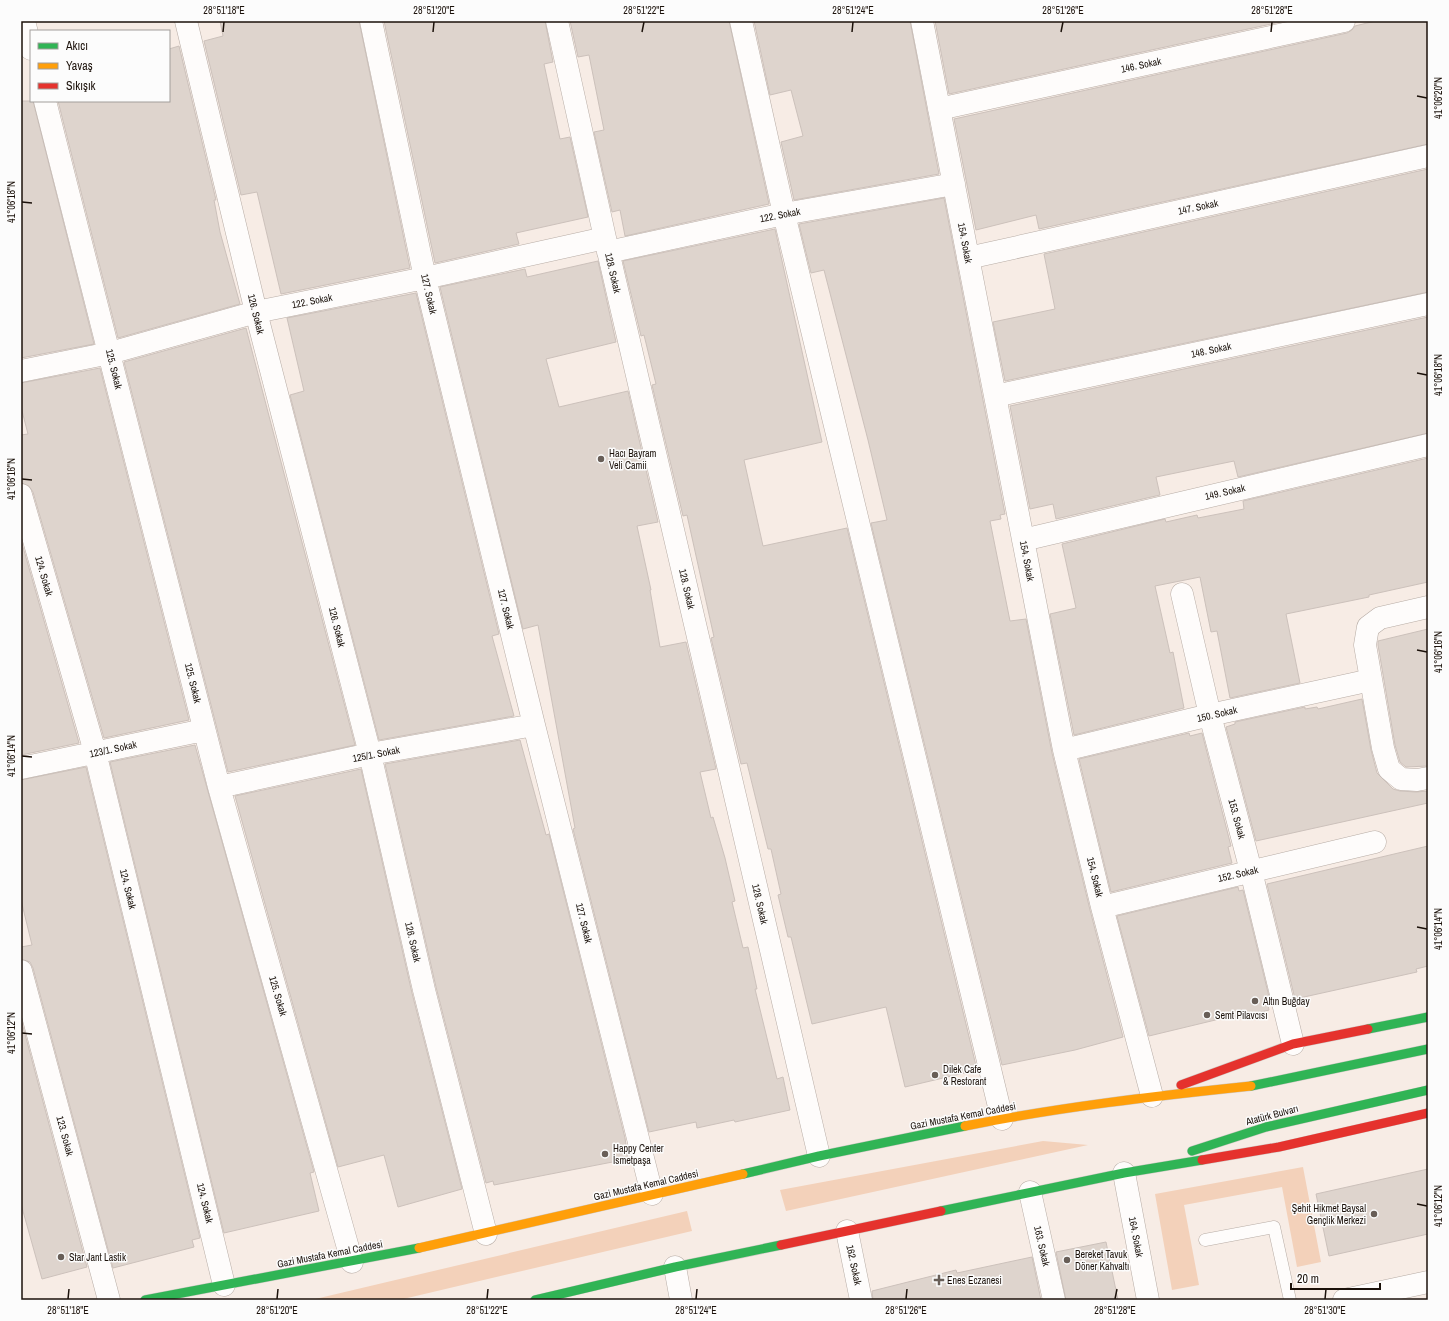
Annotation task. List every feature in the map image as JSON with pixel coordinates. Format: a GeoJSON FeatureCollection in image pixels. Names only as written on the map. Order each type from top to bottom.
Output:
{"type":"FeatureCollection","features":[{"type":"Feature","properties":{"kind":"main road"},"geometry":{"type":"LineString","coordinates":[[1152,1096],[1293,1044],[1428,1017]]}},
{"type":"Feature","properties":{"kind":"main road"},"geometry":{"type":"LineString","coordinates":[[1152,1096],[1256,1086],[1428,1049]]}},
{"type":"Feature","properties":{"kind":"main road","name":"Atatürk Bulvarı"},"geometry":{"type":"LineString","coordinates":[[1124,1173],[1266,1127],[1428,1090]]}},
{"type":"Feature","properties":{"kind":"main road","name":"Gazi Mustafa Kemal Caddesi"},"geometry":{"type":"LineString","coordinates":[[145,1300],[352,1262],[486,1234],[819,1156],[1002,1119],[1152,1096]]}},
{"type":"Feature","properties":{"kind":"main road"},"geometry":{"type":"LineString","coordinates":[[535,1300],[675,1266],[1124,1173],[1279,1147],[1428,1113]]}},
{"type":"Feature","properties":{"kind":"main road"},"geometry":{"type":"LineString","coordinates":[[202,1300],[224,1285]]}},
{"type":"Feature","properties":{"kind":"street"},"geometry":{"type":"LineString","coordinates":[[24,21],[30,45]]}},
{"type":"Feature","properties":{"kind":"street","name":"126. Sokak"},"geometry":{"type":"LineString","coordinates":[[186,21],[256,312],[370,754],[424,990],[486,1234]]}},
{"type":"Feature","properties":{"kind":"street","name":"127. Sokak"},"geometry":{"type":"LineString","coordinates":[[371,21],[425,278],[534,725],[652,1194]]}},
{"type":"Feature","properties":{"kind":"street","name":"128. Sokak"},"geometry":{"type":"LineString","coordinates":[[557,21],[606,245],[819,1156]]}},
{"type":"Feature","properties":{"kind":"street"},"geometry":{"type":"LineString","coordinates":[[741,21],[784,214],[1002,1119]]}},
{"type":"Feature","properties":{"kind":"street","name":"154. Sokak"},"geometry":{"type":"LineString","coordinates":[[922,21],[1064,750],[1102,907],[1152,1096]]}},
{"type":"Feature","properties":{"kind":"street","name":"146. Sokak"},"geometry":{"type":"LineString","coordinates":[[939,109],[1344,21]]}},
{"type":"Feature","properties":{"kind":"street","name":"125. Sokak"},"geometry":{"type":"LineString","coordinates":[[45,102],[110,352],[219,787],[352,1262]]}},
{"type":"Feature","properties":{"kind":"street","name":"147. Sokak"},"geometry":{"type":"LineString","coordinates":[[968,258],[1428,156]]}},
{"type":"Feature","properties":{"kind":"street","name":"122. Sokak"},"geometry":{"type":"LineString","coordinates":[[21,371],[110,352],[256,312],[425,278],[954,184]]}},
{"type":"Feature","properties":{"kind":"street","name":"148. Sokak"},"geometry":{"type":"LineString","coordinates":[[995,396],[1428,304]]}},
{"type":"Feature","properties":{"kind":"street","name":"149. Sokak"},"geometry":{"type":"LineString","coordinates":[[1023,540],[1428,445]]}},
{"type":"Feature","properties":{"kind":"street","name":"124. Sokak"},"geometry":{"type":"LineString","coordinates":[[21,495],[95,752],[224,1285]]}},
{"type":"Feature","properties":{"kind":"street","name":"153. Sokak"},"geometry":{"type":"LineString","coordinates":[[1182,594],[1210,715],[1251,871],[1293,1044]]}},
{"type":"Feature","properties":{"kind":"street"},"geometry":{"type":"LineString","coordinates":[[1428,608],[1380,618],[1368,627],[1365,645],[1383,748],[1389,769],[1401,779],[1417,780],[1428,778]]}},
{"type":"Feature","properties":{"kind":"street","name":"150. Sokak"},"geometry":{"type":"LineString","coordinates":[[1064,750],[1210,715],[1371,680]]}},
{"type":"Feature","properties":{"kind":"street","name":"125/1. Sokak"},"geometry":{"type":"LineString","coordinates":[[219,787],[370,754],[534,725]]}},
{"type":"Feature","properties":{"kind":"street","name":"123/1. Sokak"},"geometry":{"type":"LineString","coordinates":[[21,768],[204,730]]}},
{"type":"Feature","properties":{"kind":"street","name":"152. Sokak"},"geometry":{"type":"LineString","coordinates":[[1102,907],[1375,842]]}},
{"type":"Feature","properties":{"kind":"street","name":"123. Sokak"},"geometry":{"type":"LineString","coordinates":[[21,971],[109,1300]]}},
{"type":"Feature","properties":{"kind":"street","name":"164. Sokak"},"geometry":{"type":"LineString","coordinates":[[1124,1173],[1148,1300]]}},
{"type":"Feature","properties":{"kind":"street","name":"163. Sokak"},"geometry":{"type":"LineString","coordinates":[[1030,1192],[1054,1300]]}},
{"type":"Feature","properties":{"kind":"street","name":"162. Sokak"},"geometry":{"type":"LineString","coordinates":[[847,1231],[862,1300]]}},
{"type":"Feature","properties":{"kind":"street"},"geometry":{"type":"LineString","coordinates":[[675,1266],[682,1300]]}},
{"type":"Feature","properties":{"kind":"street"},"geometry":{"type":"LineString","coordinates":[[1344,1300],[1428,1282]]}},
{"type":"Feature","properties":{"kind":"lane"},"geometry":{"type":"LineString","coordinates":[[1205,1240],[1274,1227],[1290,1300]]}},
{"type":"Feature","properties":{"kind":"shaded area"},"geometry":{"type":"Polygon","coordinates":[[[1043,1141],[1088,1145],[786,1211],[780,1190],[1043,1141]]]}},
{"type":"Feature","properties":{"kind":"shaded area"},"geometry":{"type":"Polygon","coordinates":[[[1303,1167],[1321,1262],[1297,1267],[1282,1187],[1184,1205],[1199,1285],[1172,1290],[1155,1194],[1303,1167]]]}},
{"type":"Feature","properties":{"kind":"shaded area"},"geometry":{"type":"Polygon","coordinates":[[[687,1211],[692,1231],[399,1300],[311,1300],[687,1211]]]}},
{"type":"Feature","properties":{"kind":"building"},"geometry":{"type":"Polygon","coordinates":[[[220,21],[359,21],[410,268],[281,294],[257,192],[241,195],[204,41],[223,36],[220,21]]]}},
{"type":"Feature","properties":{"kind":"building"},"geometry":{"type":"Polygon","coordinates":[[[384,21],[545,21],[553,62],[544,64],[560,139],[570,137],[588,217],[516,233],[519,244],[435,263],[384,21]]]}},
{"type":"Feature","properties":{"kind":"building"},"geometry":{"type":"Polygon","coordinates":[[[570,21],[729,21],[769,204],[625,236],[620,210],[612,212],[594,132],[604,130],[589,55],[578,57],[570,21]]]}},
{"type":"Feature","properties":{"kind":"building"},"geometry":{"type":"Polygon","coordinates":[[[754,21],[910,21],[939,174],[794,200],[781,142],[803,136],[791,90],[770,95],[754,21]]]}},
{"type":"Feature","properties":{"kind":"building"},"geometry":{"type":"Polygon","coordinates":[[[935,21],[1285,21],[949,94],[935,21]]]}},
{"type":"Feature","properties":{"kind":"building"},"geometry":{"type":"Polygon","coordinates":[[[1375,21],[1428,21],[1428,144],[1039,229],[1036,215],[976,230],[954,119],[1347,33],[1355,26],[1375,21]]]}},
{"type":"Feature","properties":{"kind":"building"},"geometry":{"type":"Polygon","coordinates":[[[179,46],[216,200],[214,200],[220,232],[240,304],[118,338],[58,102],[170,102],[170,49],[179,46]]]}},
{"type":"Feature","properties":{"kind":"building"},"geometry":{"type":"Polygon","coordinates":[[[21,101],[30,101],[33,102],[94,344],[21,358],[21,101]]]}},
{"type":"Feature","properties":{"kind":"building"},"geometry":{"type":"Polygon","coordinates":[[[1428,169],[1428,292],[1005,381],[993,322],[1055,309],[1044,254],[1428,169]]]}},
{"type":"Feature","properties":{"kind":"building"},"geometry":{"type":"Polygon","coordinates":[[[944,198],[1005,514],[1000,515],[1001,519],[990,521],[1010,621],[1026,619],[1052,753],[1090,910],[1123,1037],[1075,1050],[1002,1065],[871,523],[887,520],[868,440],[824,270],[811,273],[799,224],[944,198]]]}},
{"type":"Feature","properties":{"kind":"building"},"geometry":{"type":"Polygon","coordinates":[[[775,229],[822,442],[744,460],[763,546],[847,528],[977,1070],[905,1087],[886,1007],[812,1024],[791,937],[788,937],[778,895],[781,894],[771,849],[768,849],[747,763],[741,764],[711,638],[714,637],[687,515],[683,516],[652,385],[656,384],[644,335],[641,336],[623,261],[775,229]]]}},
{"type":"Feature","properties":{"kind":"building"},"geometry":{"type":"Polygon","coordinates":[[[598,261],[616,342],[546,359],[559,407],[628,391],[658,522],[637,526],[651,590],[660,647],[686,642],[716,769],[700,772],[711,818],[713,817],[725,858],[735,901],[732,902],[743,948],[748,947],[757,989],[755,989],[777,1079],[783,1077],[790,1110],[735,1122],[734,1120],[697,1128],[696,1122],[649,1132],[573,829],[575,828],[538,625],[523,629],[440,287],[525,269],[527,277],[598,261]]]}},
{"type":"Feature","properties":{"kind":"building"},"geometry":{"type":"Polygon","coordinates":[[[416,293],[499,634],[492,636],[514,716],[379,740],[290,395],[304,391],[287,318],[416,293]]]}},
{"type":"Feature","properties":{"kind":"building"},"geometry":{"type":"Polygon","coordinates":[[[1428,317],[1428,433],[1238,477],[1234,461],[1156,477],[1160,495],[1056,519],[1053,504],[1030,509],[1010,406],[1428,317]]]}},
{"type":"Feature","properties":{"kind":"building"},"geometry":{"type":"Polygon","coordinates":[[[246,328],[355,745],[228,772],[124,362],[246,328]]]}},
{"type":"Feature","properties":{"kind":"building"},"geometry":{"type":"Polygon","coordinates":[[[100,368],[189,720],[104,738],[33,492],[29,486],[21,483],[21,435],[28,434],[21,407],[21,383],[100,368]]]}},
{"type":"Feature","properties":{"kind":"building"},"geometry":{"type":"Polygon","coordinates":[[[1428,458],[1428,582],[1369,595],[1369,597],[1286,614],[1300,683],[1230,698],[1217,631],[1211,632],[1200,577],[1155,586],[1170,653],[1173,652],[1184,708],[1074,735],[1050,614],[1076,608],[1062,544],[1165,519],[1166,522],[1197,515],[1198,518],[1244,509],[1243,501],[1428,458]]]}},
{"type":"Feature","properties":{"kind":"building"},"geometry":{"type":"Polygon","coordinates":[[[21,540],[79,743],[21,755],[21,540]]]}},
{"type":"Feature","properties":{"kind":"building"},"geometry":{"type":"Polygon","coordinates":[[[1428,629],[1428,766],[1406,767],[1400,762],[1395,745],[1378,641],[1428,629]]]}},
{"type":"Feature","properties":{"kind":"building"},"geometry":{"type":"Polygon","coordinates":[[[1362,699],[1371,750],[1377,773],[1393,789],[1416,792],[1428,791],[1428,803],[1256,841],[1226,727],[1235,724],[1235,722],[1305,707],[1305,709],[1317,707],[1318,709],[1362,699]]]}},
{"type":"Feature","properties":{"kind":"building"},"geometry":{"type":"Polygon","coordinates":[[[1189,733],[1190,736],[1202,733],[1231,846],[1228,847],[1232,863],[1111,892],[1079,759],[1189,733]]]}},
{"type":"Feature","properties":{"kind":"building"},"geometry":{"type":"Polygon","coordinates":[[[520,740],[546,835],[549,834],[625,1138],[628,1159],[494,1185],[493,1181],[486,1183],[436,987],[385,764],[520,740]]]}},
{"type":"Feature","properties":{"kind":"building"},"geometry":{"type":"Polygon","coordinates":[[[195,745],[314,1172],[310,1173],[319,1211],[224,1233],[110,762],[195,745]]]}},
{"type":"Feature","properties":{"kind":"building"},"geometry":{"type":"Polygon","coordinates":[[[86,767],[200,1238],[192,1240],[194,1247],[113,1268],[33,968],[30,962],[21,959],[21,947],[32,945],[21,900],[21,780],[86,767]]]}},
{"type":"Feature","properties":{"kind":"building"},"geometry":{"type":"Polygon","coordinates":[[[361,769],[412,993],[462,1189],[398,1207],[384,1155],[338,1167],[235,796],[361,769]]]}},
{"type":"Feature","properties":{"kind":"building"},"geometry":{"type":"Polygon","coordinates":[[[1428,846],[1428,966],[1416,969],[1417,972],[1295,999],[1267,884],[1428,846]]]}},
{"type":"Feature","properties":{"kind":"building"},"geometry":{"type":"Polygon","coordinates":[[[1238,887],[1239,891],[1243,890],[1271,1005],[1268,1005],[1269,1010],[1233,1019],[1232,1016],[1149,1036],[1117,916],[1238,887]]]}},
{"type":"Feature","properties":{"kind":"building"},"geometry":{"type":"Polygon","coordinates":[[[21,1019],[87,1267],[42,1279],[21,1204],[21,1019]]]}},
{"type":"Feature","properties":{"kind":"building","name":"Şehit Hikmet Baysal Gençlik Merkezi"},"geometry":{"type":"Polygon","coordinates":[[[1428,1169],[1428,1234],[1329,1256],[1316,1194],[1428,1169]]]}},
{"type":"Feature","properties":{"kind":"building"},"geometry":{"type":"Polygon","coordinates":[[[1106,1242],[1118,1300],[1066,1300],[1056,1252],[1106,1242]]]}},
{"type":"Feature","properties":{"kind":"building"},"geometry":{"type":"Polygon","coordinates":[[[1032,1257],[1041,1300],[873,1300],[872,1291],[956,1270],[957,1273],[1032,1257]]]}},
{"type":"Feature","properties":{"kind":"traffic: fast"},"geometry":{"type":"LineString","coordinates":[[1368,1029],[1428,1017]]}},
{"type":"Feature","properties":{"kind":"traffic: fast"},"geometry":{"type":"LineString","coordinates":[[1251,1086],[1428,1049]]}},
{"type":"Feature","properties":{"kind":"traffic: fast"},"geometry":{"type":"LineString","coordinates":[[1192,1151],[1266,1127],[1428,1090]]}},
{"type":"Feature","properties":{"kind":"traffic: fast"},"geometry":{"type":"LineString","coordinates":[[743,1174],[819,1156],[965,1126]]}},
{"type":"Feature","properties":{"kind":"traffic: fast"},"geometry":{"type":"LineString","coordinates":[[941,1211],[1124,1173],[1202,1160]]}},
{"type":"Feature","properties":{"kind":"traffic: fast"},"geometry":{"type":"LineString","coordinates":[[535,1300],[675,1267],[781,1245]]}},
{"type":"Feature","properties":{"kind":"traffic: fast"},"geometry":{"type":"LineString","coordinates":[[145,1300],[419,1248]]}},
{"type":"Feature","properties":{"kind":"traffic: slow"},"geometry":{"type":"LineString","coordinates":[[965,1126],[1036,1113],[1251,1086]]}},
{"type":"Feature","properties":{"kind":"traffic: slow"},"geometry":{"type":"LineString","coordinates":[[419,1248],[743,1174]]}},
{"type":"Feature","properties":{"kind":"traffic: jam"},"geometry":{"type":"LineString","coordinates":[[1181,1085],[1293,1044],[1368,1029]]}},
{"type":"Feature","properties":{"kind":"traffic: jam"},"geometry":{"type":"LineString","coordinates":[[1202,1160],[1279,1147],[1428,1113]]}},
{"type":"Feature","properties":{"kind":"traffic: jam"},"geometry":{"type":"LineString","coordinates":[[781,1245],[941,1211]]}},
{"type":"Feature","properties":{"kind":"place","name":"Hacı Bayram Veli Camii"},"geometry":{"type":"Point","coordinates":[601,459]}},
{"type":"Feature","properties":{"kind":"place","name":"Altın Buğday"},"geometry":{"type":"Point","coordinates":[1255,1001]}},
{"type":"Feature","properties":{"kind":"place","name":"Semt Pilavcısı"},"geometry":{"type":"Point","coordinates":[1207,1015]}},
{"type":"Feature","properties":{"kind":"place","name":"Dilek Cafe & Restorant"},"geometry":{"type":"Point","coordinates":[935,1075]}},
{"type":"Feature","properties":{"kind":"place","name":"Happy Center İsmetpaşa"},"geometry":{"type":"Point","coordinates":[605,1154]}},
{"type":"Feature","properties":{"kind":"place","name":"Şehit Hikmet Baysal Gençlik Merkezi"},"geometry":{"type":"Point","coordinates":[1374,1214]}},
{"type":"Feature","properties":{"kind":"place","name":"Star Jant Lastik"},"geometry":{"type":"Point","coordinates":[61,1257]}},
{"type":"Feature","properties":{"kind":"place","name":"Bereket Tavuk Döner Kahvaltı"},"geometry":{"type":"Point","coordinates":[1067,1260]}},
{"type":"Feature","properties":{"kind":"place","name":"Enes Eczanesi"},"geometry":{"type":"Point","coordinates":[939,1280]}}]}
